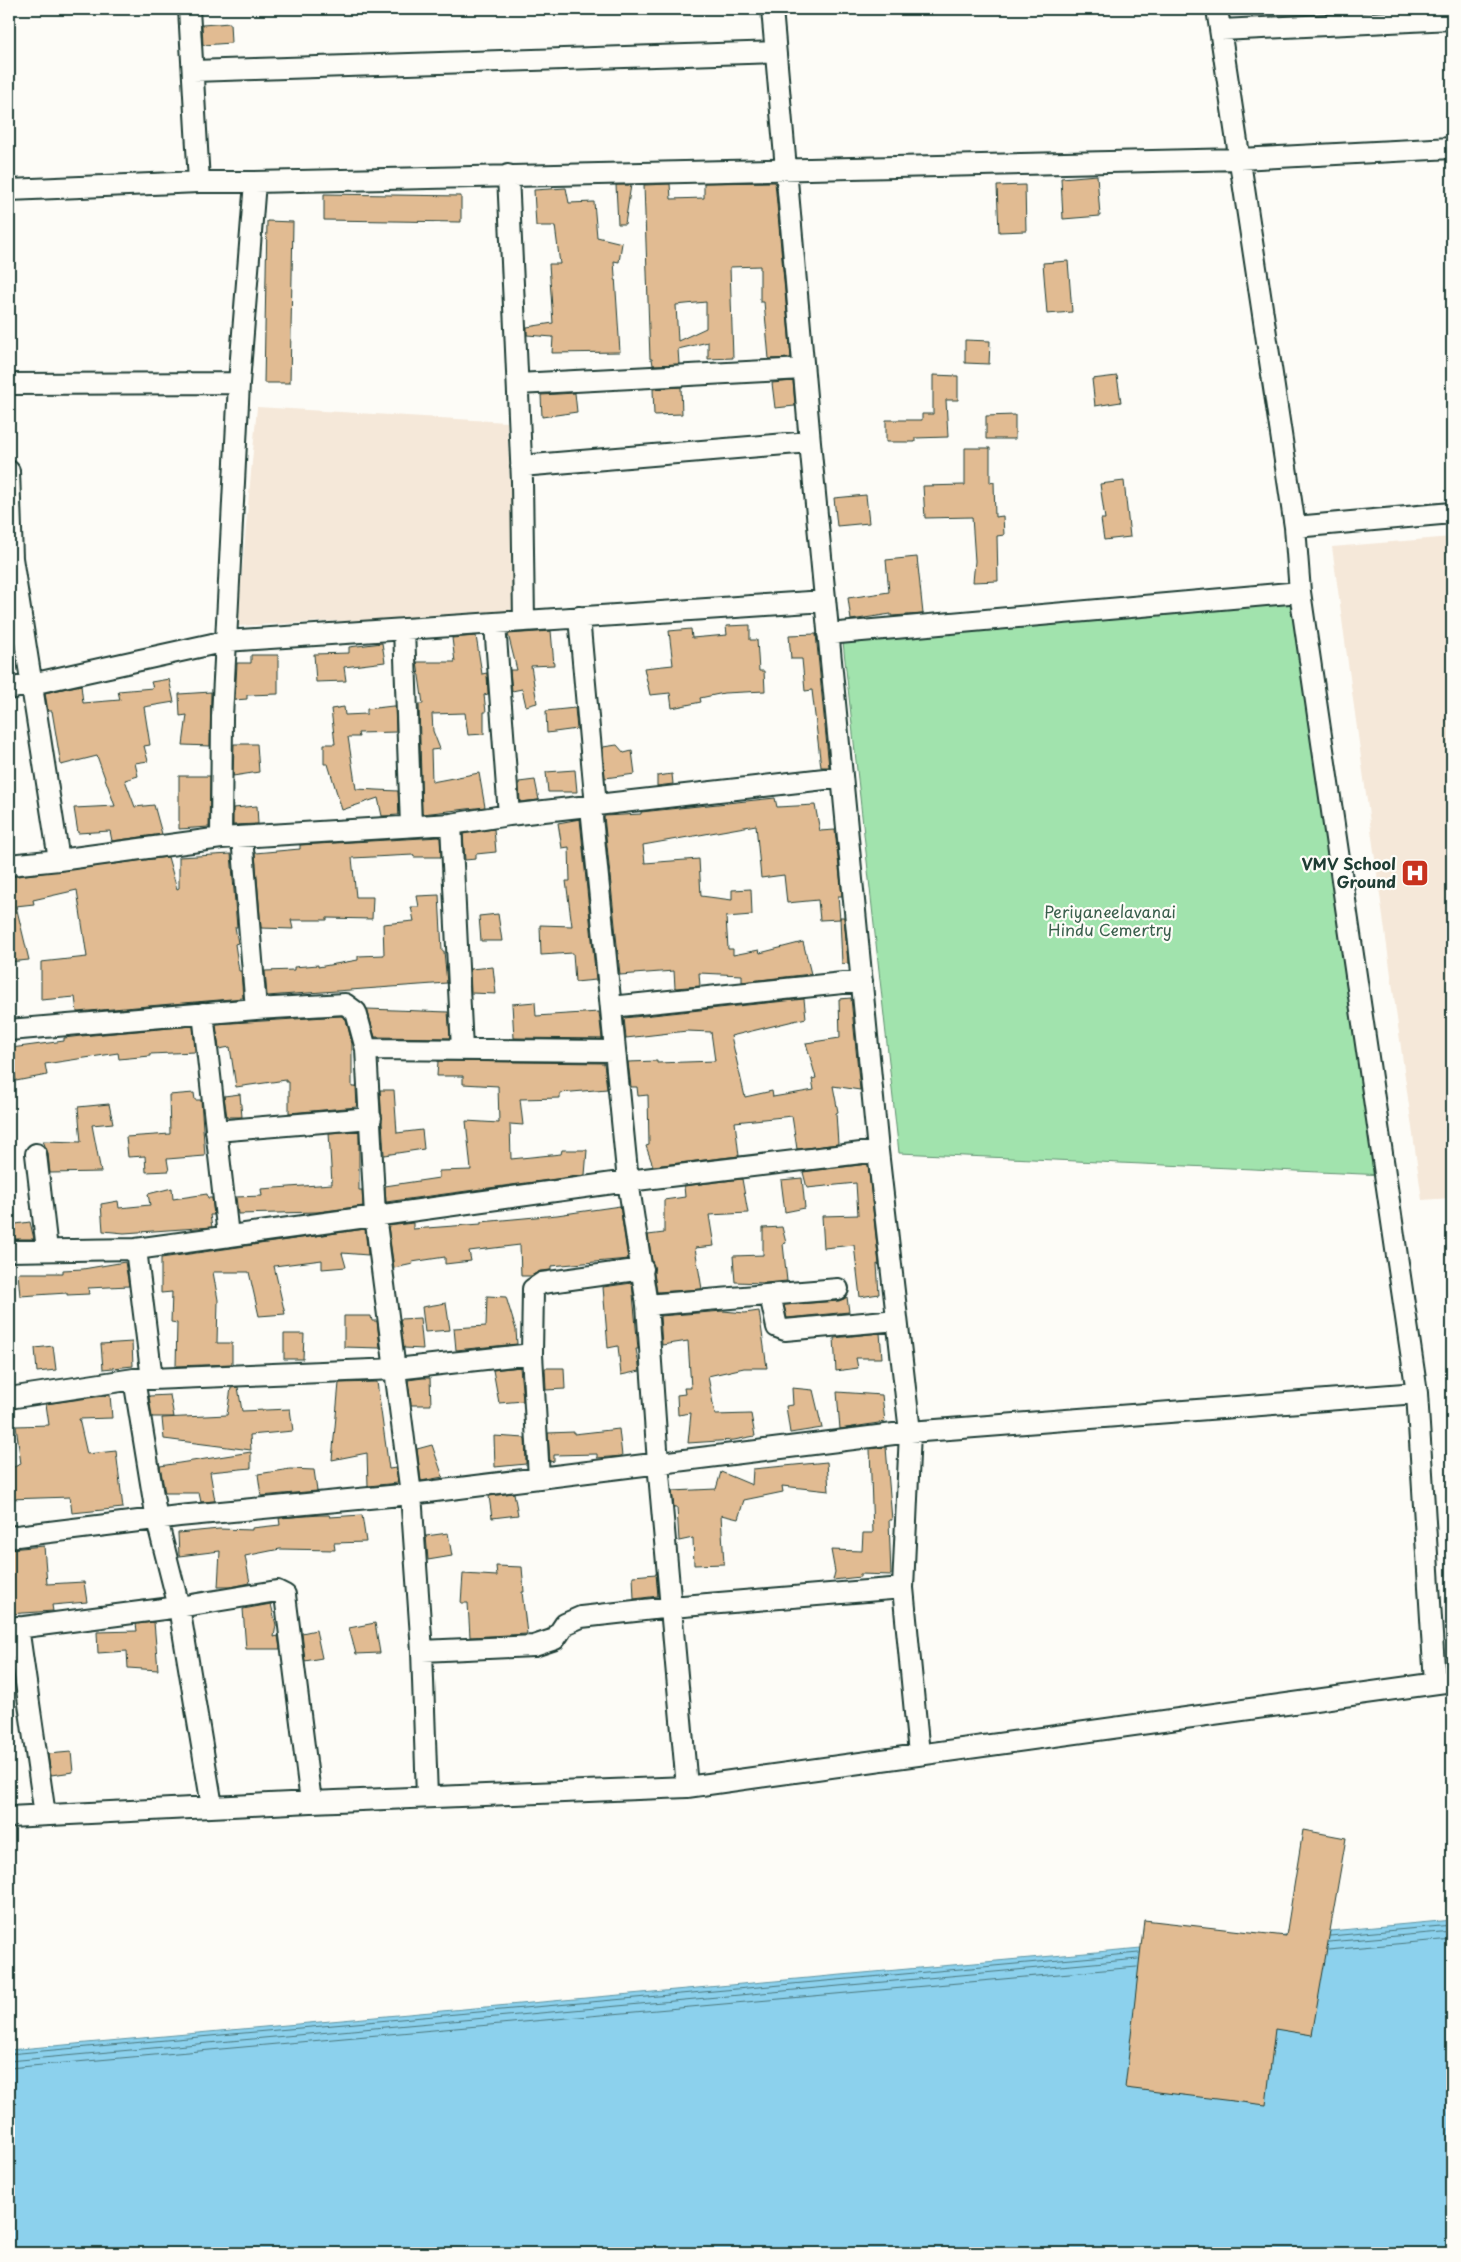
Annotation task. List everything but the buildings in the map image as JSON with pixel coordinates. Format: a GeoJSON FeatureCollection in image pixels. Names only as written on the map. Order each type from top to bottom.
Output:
{"type":"FeatureCollection","features":[{"type":"Feature","properties":{"kind":"street"},"geometry":{"type":"LineString","coordinates":[[189,9],[199,182]]}},
{"type":"Feature","properties":{"kind":"street"},"geometry":{"type":"LineString","coordinates":[[772,9],[810,442],[878,1151],[910,1432],[903,1588],[919,1754]]}},
{"type":"Feature","properties":{"kind":"street"},"geometry":{"type":"LineString","coordinates":[[9,1817],[212,1806],[687,1787],[1444,1682],[1417,1392],[1300,592],[1295,527],[1221,30],[1216,9]]}},
{"type":"Feature","properties":{"kind":"street"},"geometry":{"type":"LineString","coordinates":[[1221,30],[1452,19]]}},
{"type":"Feature","properties":{"kind":"street"},"geometry":{"type":"LineString","coordinates":[[193,71],[775,52]]}},
{"type":"Feature","properties":{"kind":"street"},"geometry":{"type":"LineString","coordinates":[[9,190],[199,182],[1240,159],[1452,148]]}},
{"type":"Feature","properties":{"kind":"street"},"geometry":{"type":"LineString","coordinates":[[508,176],[521,466],[524,621]]}},
{"type":"Feature","properties":{"kind":"street"},"geometry":{"type":"LineString","coordinates":[[221,838],[222,717],[239,383],[255,182]]}},
{"type":"Feature","properties":{"kind":"street"},"geometry":{"type":"LineString","coordinates":[[518,384],[804,369]]}},
{"type":"Feature","properties":{"kind":"street"},"geometry":{"type":"LineString","coordinates":[[9,384],[239,383]]}},
{"type":"Feature","properties":{"kind":"street"},"geometry":{"type":"LineString","coordinates":[[521,466],[810,442]]}},
{"type":"Feature","properties":{"kind":"street"},"geometry":{"type":"LineString","coordinates":[[9,471],[12,558],[59,860]]}},
{"type":"Feature","properties":{"kind":"street"},"geometry":{"type":"LineString","coordinates":[[1295,527],[1452,514]]}},
{"type":"Feature","properties":{"kind":"street"},"geometry":{"type":"LineString","coordinates":[[828,634],[1300,592]]}},
{"type":"Feature","properties":{"kind":"street"},"geometry":{"type":"LineString","coordinates":[[9,689],[226,641],[825,601]]}},
{"type":"Feature","properties":{"kind":"street"},"geometry":{"type":"LineString","coordinates":[[579,617],[593,807],[615,1051],[628,1181],[647,1305],[658,1463],[687,1787]]}},
{"type":"Feature","properties":{"kind":"street"},"geometry":{"type":"LineString","coordinates":[[495,624],[508,815]]}},
{"type":"Feature","properties":{"kind":"street"},"geometry":{"type":"LineString","coordinates":[[404,629],[411,826]]}},
{"type":"Feature","properties":{"kind":"street"},"geometry":{"type":"LineString","coordinates":[[9,865],[221,838],[452,824],[508,815],[593,807],[842,777]]}},
{"type":"Feature","properties":{"kind":"street"},"geometry":{"type":"LineString","coordinates":[[452,824],[462,1049]]}},
{"type":"Feature","properties":{"kind":"street"},"geometry":{"type":"LineString","coordinates":[[242,837],[256,1009]]}},
{"type":"Feature","properties":{"kind":"street"},"geometry":{"type":"LineString","coordinates":[[611,1007],[862,981]]}},
{"type":"Feature","properties":{"kind":"street"},"geometry":{"type":"LineString","coordinates":[[9,1030],[203,1013],[345,1004],[356,1012],[366,1049],[375,1215],[411,1494],[422,1651],[428,1797]]}},
{"type":"Feature","properties":{"kind":"street"},"geometry":{"type":"LineString","coordinates":[[203,1013],[228,1236]]}},
{"type":"Feature","properties":{"kind":"street"},"geometry":{"type":"LineString","coordinates":[[366,1049],[615,1051]]}},
{"type":"Feature","properties":{"kind":"street"},"geometry":{"type":"LineString","coordinates":[[216,1130],[371,1118]]}},
{"type":"Feature","properties":{"kind":"street"},"geometry":{"type":"LineString","coordinates":[[9,1251],[136,1249],[628,1181],[878,1151]]}},
{"type":"Feature","properties":{"kind":"street"},"geometry":{"type":"LineString","coordinates":[[36,1154],[47,1250]]}},
{"type":"Feature","properties":{"kind":"street"},"geometry":{"type":"LineString","coordinates":[[136,1249],[143,1379],[157,1520],[179,1607],[212,1806]]}},
{"type":"Feature","properties":{"kind":"street"},"geometry":{"type":"LineString","coordinates":[[539,1478],[532,1354],[533,1289],[542,1283],[642,1269]]}},
{"type":"Feature","properties":{"kind":"street"},"geometry":{"type":"LineString","coordinates":[[647,1305],[838,1289]]}},
{"type":"Feature","properties":{"kind":"street"},"geometry":{"type":"LineString","coordinates":[[770,1294],[777,1327],[786,1330],[897,1320]]}},
{"type":"Feature","properties":{"kind":"street"},"geometry":{"type":"LineString","coordinates":[[9,1398],[143,1379],[396,1369],[532,1354]]}},
{"type":"Feature","properties":{"kind":"street"},"geometry":{"type":"LineString","coordinates":[[9,1537],[188,1516],[411,1494],[910,1432],[1417,1392]]}},
{"type":"Feature","properties":{"kind":"street"},"geometry":{"type":"LineString","coordinates":[[422,1651],[534,1646],[555,1639],[564,1624],[581,1617],[671,1607],[903,1588]]}},
{"type":"Feature","properties":{"kind":"street"},"geometry":{"type":"LineString","coordinates":[[45,1815],[13,1628],[179,1607],[277,1591],[285,1595],[312,1802]]}},
{"type":"Feature","properties":{"kind":"shaded area"},"geometry":{"type":"Polygon","coordinates":[[[257,407],[507,422],[517,613],[237,626],[257,407]]]}},
{"type":"Feature","properties":{"kind":"shaded area","name":"VMV School Ground"},"geometry":{"type":"Polygon","coordinates":[[[1452,537],[1452,1198],[1422,1200],[1332,547],[1452,537]]]}},
{"type":"Feature","properties":{"kind":"green space","name":"Periyaneelavanai Hindu Cemertry"},"geometry":{"type":"Polygon","coordinates":[[[1300,592],[1385,1175],[899,1153],[842,633],[1300,592]]]}},
{"type":"Feature","properties":{"kind":"water"},"geometry":{"type":"Polygon","coordinates":[[[1452,1920],[1452,2253],[9,2253],[9,2050],[1452,1920]]]}},
{"type":"Feature","properties":{"kind":"place","name":"VMV School Ground"},"geometry":{"type":"Point","coordinates":[1415,873]}}]}
